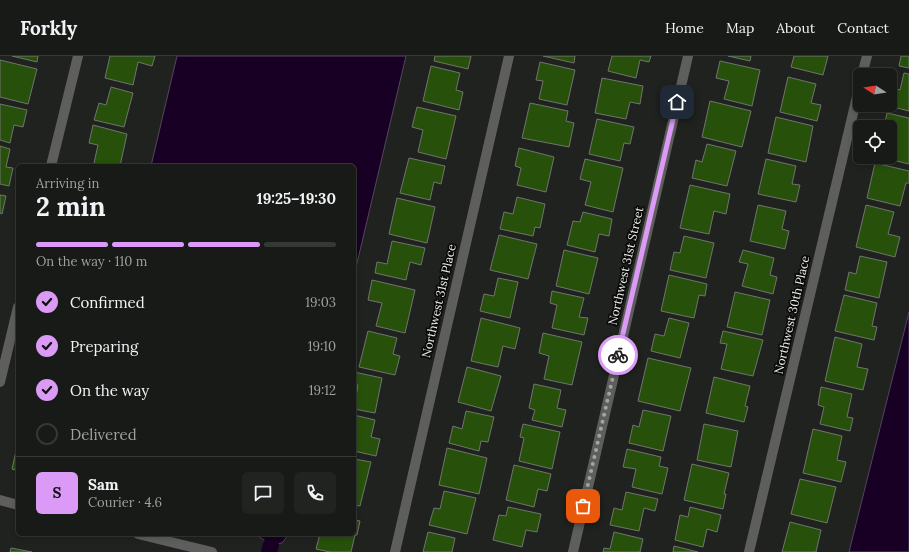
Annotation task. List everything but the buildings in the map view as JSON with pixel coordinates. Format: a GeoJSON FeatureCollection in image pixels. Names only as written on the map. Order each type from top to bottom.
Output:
{"type":"FeatureCollection","features":[{"type":"Feature","properties":{"kind":"street"},"geometry":{"type":"LineString","coordinates":[[51,164],[78,56]]}},
{"type":"Feature","properties":{"kind":"street","name":"Northwest 31st Place"},"geometry":{"type":"LineString","coordinates":[[395,552],[509,56]]}},
{"type":"Feature","properties":{"kind":"street","name":"Northwest 31st Street"},"geometry":{"type":"LineString","coordinates":[[573,552],[688,56]]}},
{"type":"Feature","properties":{"kind":"street"},"geometry":{"type":"LineString","coordinates":[[864,68],[867,56]]}},
{"type":"Feature","properties":{"kind":"street","name":"Northwest 30th Place"},"geometry":{"type":"LineString","coordinates":[[749,552],[853,112]]}},
{"type":"Feature","properties":{"kind":"street"},"geometry":{"type":"LineString","coordinates":[[0,382],[16,315]]}},
{"type":"Feature","properties":{"kind":"street"},"geometry":{"type":"LineString","coordinates":[[0,500],[16,504]]}},
{"type":"Feature","properties":{"kind":"street"},"geometry":{"type":"LineString","coordinates":[[146,536],[212,552]]}},
{"type":"Feature","properties":{"kind":"shaded area"},"geometry":{"type":"Polygon","coordinates":[[[177,56],[406,56],[356,268],[356,164],[151,164],[177,56]]]}},
{"type":"Feature","properties":{"kind":"shaded area"},"geometry":{"type":"Polygon","coordinates":[[[909,312],[909,552],[849,552],[909,312]]]}},
{"type":"Feature","properties":{"kind":"shaded area"},"geometry":{"type":"Polygon","coordinates":[[[258,536],[287,536],[282,543],[271,545],[258,536]]]}},
{"type":"Feature","properties":{"kind":"waterway"},"geometry":{"type":"LineString","coordinates":[[269,552],[271,545]]}},
{"type":"Feature","properties":{"kind":"way so far"},"geometry":{"type":"LineString","coordinates":[[583,506],[618,355]]}},
{"type":"Feature","properties":{"kind":"route"},"geometry":{"type":"LineString","coordinates":[[618,355],[677,102]]}}]}
